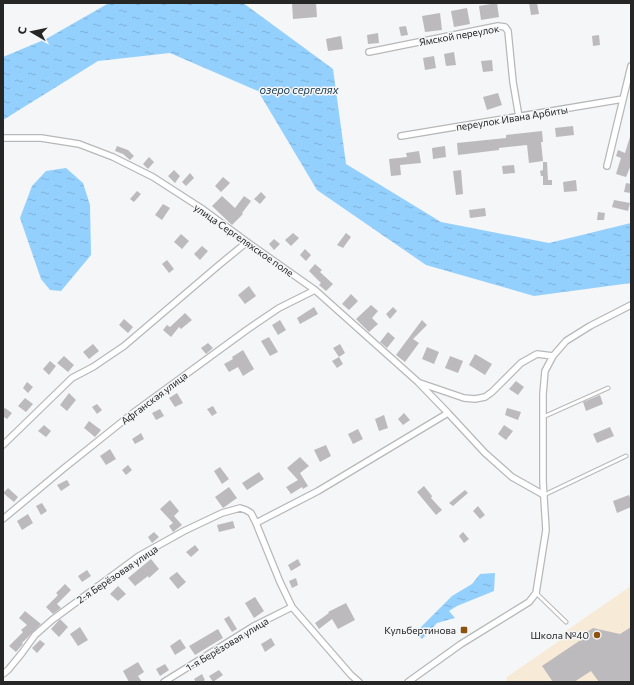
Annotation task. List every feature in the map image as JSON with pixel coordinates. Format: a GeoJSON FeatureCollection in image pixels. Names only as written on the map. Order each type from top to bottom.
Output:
{"type":"FeatureCollection","features":[{"type":"Feature","properties":{"kind":"street","name":"Ямской переулок"},"geometry":{"type":"LineString","coordinates":[[369,52],[498,26],[505,27],[508,31],[513,82],[519,117]]}},
{"type":"Feature","properties":{"kind":"street"},"geometry":{"type":"LineString","coordinates":[[607,166],[631,66]]}},
{"type":"Feature","properties":{"kind":"street","name":"переулок Ивана Арбиты"},"geometry":{"type":"LineString","coordinates":[[401,136],[623,99]]}},
{"type":"Feature","properties":{"kind":"street","name":"улица Сергеляхское поле"},"geometry":{"type":"LineString","coordinates":[[3,138],[41,138],[79,144],[113,157],[153,177],[201,208],[315,290],[418,382],[485,452],[512,477],[544,495]]}},
{"type":"Feature","properties":{"kind":"street"},"geometry":{"type":"LineString","coordinates":[[3,445],[72,378],[93,367],[124,346],[247,242]]}},
{"type":"Feature","properties":{"kind":"street","name":"Афганская улица"},"geometry":{"type":"LineString","coordinates":[[3,519],[133,413],[279,308],[315,290]]}},
{"type":"Feature","properties":{"kind":"street"},"geometry":{"type":"LineString","coordinates":[[408,682],[461,644],[529,602],[536,593],[546,530],[543,417],[545,371],[552,356],[566,342],[590,326],[631,305]]}},
{"type":"Feature","properties":{"kind":"street"},"geometry":{"type":"LineString","coordinates":[[418,382],[464,398],[475,399],[485,397],[492,392],[521,363],[531,357],[537,354],[552,356]]}},
{"type":"Feature","properties":{"kind":"street"},"geometry":{"type":"LineString","coordinates":[[359,682],[351,675],[292,606],[280,582],[256,523],[318,491],[448,413]]}},
{"type":"Feature","properties":{"kind":"street","name":"2-я Берёзовая улица"},"geometry":{"type":"LineString","coordinates":[[3,674],[22,653],[35,635],[52,620],[139,556],[222,512],[240,508],[251,513],[256,523]]}},
{"type":"Feature","properties":{"kind":"street","name":"1-я Берёзовая улица"},"geometry":{"type":"LineString","coordinates":[[164,682],[254,626],[292,606]]}},
{"type":"Feature","properties":{"kind":"lane"},"geometry":{"type":"LineString","coordinates":[[543,417],[608,388]]}},
{"type":"Feature","properties":{"kind":"lane"},"geometry":{"type":"LineString","coordinates":[[544,495],[626,456]]}},
{"type":"Feature","properties":{"kind":"lane"},"geometry":{"type":"LineString","coordinates":[[536,593],[566,622]]}},
{"type":"Feature","properties":{"kind":"shaded area","name":"Школа №40"},"geometry":{"type":"Polygon","coordinates":[[[631,586],[631,682],[506,682],[507,677],[565,637],[563,633],[631,586]]]}},
{"type":"Feature","properties":{"kind":"water","name":"озеро сергелях"},"geometry":{"type":"Polygon","coordinates":[[[109,3],[243,3],[333,69],[346,164],[441,222],[549,243],[631,223],[631,283],[534,296],[426,265],[317,190],[258,91],[170,53],[98,61],[3,120],[3,57],[46,39],[109,3]]]}},
{"type":"Feature","properties":{"kind":"water"},"geometry":{"type":"Polygon","coordinates":[[[66,168],[83,183],[90,205],[91,255],[61,291],[50,290],[41,279],[20,218],[32,186],[46,171],[66,168]]]}},
{"type":"Feature","properties":{"kind":"water"},"geometry":{"type":"Polygon","coordinates":[[[495,573],[494,591],[457,606],[449,611],[455,618],[437,623],[422,639],[415,633],[452,596],[472,584],[480,574],[495,573]]]}},
{"type":"Feature","properties":{"kind":"building"},"geometry":{"type":"Polygon","coordinates":[[[292,3],[316,3],[317,17],[293,19],[292,3]]]}},
{"type":"Feature","properties":{"kind":"building"},"geometry":{"type":"Polygon","coordinates":[[[497,3],[499,17],[481,20],[479,6],[497,3]]]}},
{"type":"Feature","properties":{"kind":"building"},"geometry":{"type":"Polygon","coordinates":[[[529,3],[537,3],[539,14],[531,15],[529,3]]]}},
{"type":"Feature","properties":{"kind":"building"},"geometry":{"type":"Polygon","coordinates":[[[467,8],[470,24],[454,27],[451,11],[467,8]]]}},
{"type":"Feature","properties":{"kind":"building"},"geometry":{"type":"Polygon","coordinates":[[[440,13],[442,30],[425,32],[422,16],[440,13]]]}},
{"type":"Feature","properties":{"kind":"building"},"geometry":{"type":"Polygon","coordinates":[[[406,26],[408,35],[401,36],[399,27],[406,26]]]}},
{"type":"Feature","properties":{"kind":"building"},"geometry":{"type":"Polygon","coordinates":[[[378,33],[379,43],[368,44],[367,35],[378,33]]]}},
{"type":"Feature","properties":{"kind":"building"},"geometry":{"type":"Polygon","coordinates":[[[599,35],[600,45],[593,46],[592,36],[599,35]]]}},
{"type":"Feature","properties":{"kind":"building"},"geometry":{"type":"Polygon","coordinates":[[[341,36],[343,49],[328,51],[326,39],[341,36]]]}},
{"type":"Feature","properties":{"kind":"building"},"geometry":{"type":"Polygon","coordinates":[[[454,52],[456,65],[446,66],[444,54],[454,52]]]}},
{"type":"Feature","properties":{"kind":"building"},"geometry":{"type":"Polygon","coordinates":[[[434,56],[436,68],[425,70],[423,58],[434,56]]]}},
{"type":"Feature","properties":{"kind":"building"},"geometry":{"type":"Polygon","coordinates":[[[492,60],[493,71],[483,72],[481,61],[492,60]]]}},
{"type":"Feature","properties":{"kind":"building"},"geometry":{"type":"Polygon","coordinates":[[[498,93],[502,105],[487,110],[483,97],[498,93]]]}},
{"type":"Feature","properties":{"kind":"building"},"geometry":{"type":"Polygon","coordinates":[[[573,126],[574,135],[556,137],[555,128],[573,126]]]}},
{"type":"Feature","properties":{"kind":"building"},"geometry":{"type":"Polygon","coordinates":[[[542,131],[543,142],[541,142],[543,161],[529,163],[527,145],[458,155],[457,143],[506,138],[506,135],[542,131]]]}},
{"type":"Feature","properties":{"kind":"building"},"geometry":{"type":"Polygon","coordinates":[[[630,137],[631,165],[626,177],[616,174],[621,158],[616,156],[618,150],[625,153],[630,137]]]}},
{"type":"Feature","properties":{"kind":"building"},"geometry":{"type":"Polygon","coordinates":[[[117,146],[128,150],[134,156],[130,160],[123,154],[115,151],[117,146]]]}},
{"type":"Feature","properties":{"kind":"building"},"geometry":{"type":"Polygon","coordinates":[[[445,146],[446,157],[433,159],[432,148],[445,146]]]}},
{"type":"Feature","properties":{"kind":"building"},"geometry":{"type":"Polygon","coordinates":[[[419,151],[421,163],[400,165],[401,175],[391,176],[389,159],[407,157],[406,153],[419,151]]]}},
{"type":"Feature","properties":{"kind":"building"},"geometry":{"type":"Polygon","coordinates":[[[149,157],[154,162],[148,169],[143,164],[149,157]]]}},
{"type":"Feature","properties":{"kind":"building"},"geometry":{"type":"Polygon","coordinates":[[[543,162],[547,162],[548,180],[552,180],[552,185],[543,185],[543,176],[541,176],[540,171],[543,170],[543,162]]]}},
{"type":"Feature","properties":{"kind":"building"},"geometry":{"type":"Polygon","coordinates":[[[514,165],[515,173],[503,174],[502,166],[514,165]]]}},
{"type":"Feature","properties":{"kind":"building"},"geometry":{"type":"Polygon","coordinates":[[[174,170],[180,176],[175,183],[168,176],[174,170]]]}},
{"type":"Feature","properties":{"kind":"building"},"geometry":{"type":"Polygon","coordinates":[[[461,170],[463,194],[456,195],[453,171],[461,170]]]}},
{"type":"Feature","properties":{"kind":"building"},"geometry":{"type":"Polygon","coordinates":[[[190,173],[194,178],[186,186],[182,182],[190,173]]]}},
{"type":"Feature","properties":{"kind":"building"},"geometry":{"type":"Polygon","coordinates":[[[223,177],[230,183],[221,192],[215,186],[223,177]]]}},
{"type":"Feature","properties":{"kind":"building"},"geometry":{"type":"Polygon","coordinates":[[[576,180],[577,191],[564,192],[563,182],[576,180]]]}},
{"type":"Feature","properties":{"kind":"building"},"geometry":{"type":"Polygon","coordinates":[[[626,183],[631,184],[631,193],[624,192],[626,183]]]}},
{"type":"Feature","properties":{"kind":"building"},"geometry":{"type":"Polygon","coordinates":[[[137,191],[141,194],[134,202],[130,199],[137,191]]]}},
{"type":"Feature","properties":{"kind":"building"},"geometry":{"type":"Polygon","coordinates":[[[261,192],[266,197],[260,204],[254,199],[261,192]]]}},
{"type":"Feature","properties":{"kind":"building"},"geometry":{"type":"Polygon","coordinates":[[[222,196],[235,208],[244,196],[251,201],[242,213],[243,214],[232,225],[212,206],[222,196]]]}},
{"type":"Feature","properties":{"kind":"building"},"geometry":{"type":"Polygon","coordinates":[[[614,200],[630,203],[628,211],[612,207],[614,200]]]}},
{"type":"Feature","properties":{"kind":"building"},"geometry":{"type":"Polygon","coordinates":[[[163,204],[170,208],[162,220],[155,215],[163,204]]]}},
{"type":"Feature","properties":{"kind":"building"},"geometry":{"type":"Polygon","coordinates":[[[485,208],[486,216],[470,218],[469,210],[485,208]]]}},
{"type":"Feature","properties":{"kind":"building"},"geometry":{"type":"Polygon","coordinates":[[[598,212],[605,213],[604,220],[597,220],[598,212]]]}},
{"type":"Feature","properties":{"kind":"building"},"geometry":{"type":"Polygon","coordinates":[[[293,233],[299,238],[291,246],[285,240],[293,233]]]}},
{"type":"Feature","properties":{"kind":"building"},"geometry":{"type":"Polygon","coordinates":[[[346,233],[351,237],[343,248],[337,245],[346,233]]]}},
{"type":"Feature","properties":{"kind":"building"},"geometry":{"type":"Polygon","coordinates":[[[181,234],[189,241],[182,249],[174,242],[181,234]]]}},
{"type":"Feature","properties":{"kind":"building"},"geometry":{"type":"Polygon","coordinates":[[[274,239],[280,244],[274,250],[269,244],[274,239]]]}},
{"type":"Feature","properties":{"kind":"building"},"geometry":{"type":"Polygon","coordinates":[[[202,246],[208,251],[200,260],[194,254],[202,246]]]}},
{"type":"Feature","properties":{"kind":"building"},"geometry":{"type":"Polygon","coordinates":[[[305,249],[311,255],[306,261],[300,255],[305,249]]]}},
{"type":"Feature","properties":{"kind":"building"},"geometry":{"type":"Polygon","coordinates":[[[167,260],[174,269],[169,273],[162,264],[167,260]]]}},
{"type":"Feature","properties":{"kind":"building"},"geometry":{"type":"Polygon","coordinates":[[[315,264],[322,270],[320,272],[333,284],[326,291],[319,285],[321,283],[309,271],[315,264]]]}},
{"type":"Feature","properties":{"kind":"building"},"geometry":{"type":"Polygon","coordinates":[[[249,286],[256,296],[245,304],[238,295],[249,286]]]}},
{"type":"Feature","properties":{"kind":"building"},"geometry":{"type":"Polygon","coordinates":[[[351,294],[358,301],[349,310],[342,304],[351,294]]]}},
{"type":"Feature","properties":{"kind":"building"},"geometry":{"type":"Polygon","coordinates":[[[371,305],[378,311],[372,318],[378,324],[369,332],[356,319],[371,305]]]}},
{"type":"Feature","properties":{"kind":"building"},"geometry":{"type":"Polygon","coordinates":[[[314,307],[318,314],[300,324],[297,318],[314,307]]]}},
{"type":"Feature","properties":{"kind":"building"},"geometry":{"type":"Polygon","coordinates":[[[393,307],[397,311],[390,319],[386,314],[393,307]]]}},
{"type":"Feature","properties":{"kind":"building"},"geometry":{"type":"Polygon","coordinates":[[[185,313],[192,320],[181,329],[179,327],[171,337],[163,330],[167,325],[170,327],[185,313]]]}},
{"type":"Feature","properties":{"kind":"building"},"geometry":{"type":"Polygon","coordinates":[[[124,319],[133,327],[128,333],[119,325],[124,319]]]}},
{"type":"Feature","properties":{"kind":"building"},"geometry":{"type":"Polygon","coordinates":[[[280,320],[286,330],[278,335],[272,325],[280,320]]]}},
{"type":"Feature","properties":{"kind":"building"},"geometry":{"type":"Polygon","coordinates":[[[422,320],[427,325],[413,339],[419,343],[405,362],[396,355],[422,320]]]}},
{"type":"Feature","properties":{"kind":"building"},"geometry":{"type":"Polygon","coordinates":[[[388,332],[395,338],[387,348],[380,342],[388,332]]]}},
{"type":"Feature","properties":{"kind":"building"},"geometry":{"type":"Polygon","coordinates":[[[269,337],[278,352],[270,356],[261,341],[269,337]]]}},
{"type":"Feature","properties":{"kind":"building"},"geometry":{"type":"Polygon","coordinates":[[[208,343],[213,348],[206,354],[201,348],[208,343]]]}},
{"type":"Feature","properties":{"kind":"building"},"geometry":{"type":"Polygon","coordinates":[[[93,344],[99,351],[89,359],[83,352],[93,344]]]}},
{"type":"Feature","properties":{"kind":"building"},"geometry":{"type":"Polygon","coordinates":[[[340,344],[345,353],[339,357],[333,348],[340,344]]]}},
{"type":"Feature","properties":{"kind":"building"},"geometry":{"type":"Polygon","coordinates":[[[427,347],[439,352],[434,364],[422,359],[427,347]]]}},
{"type":"Feature","properties":{"kind":"building"},"geometry":{"type":"Polygon","coordinates":[[[243,350],[254,369],[243,376],[238,367],[229,372],[224,364],[233,359],[232,357],[243,350]]]}},
{"type":"Feature","properties":{"kind":"building"},"geometry":{"type":"Polygon","coordinates":[[[475,354],[492,364],[485,375],[469,365],[475,354]]]}},
{"type":"Feature","properties":{"kind":"building"},"geometry":{"type":"Polygon","coordinates":[[[64,356],[74,365],[68,372],[57,363],[64,356]]]}},
{"type":"Feature","properties":{"kind":"building"},"geometry":{"type":"Polygon","coordinates":[[[450,356],[463,361],[458,373],[445,368],[450,356]]]}},
{"type":"Feature","properties":{"kind":"building"},"geometry":{"type":"Polygon","coordinates":[[[339,357],[343,364],[337,368],[332,361],[339,357]]]}},
{"type":"Feature","properties":{"kind":"building"},"geometry":{"type":"Polygon","coordinates":[[[50,361],[56,366],[49,375],[43,369],[50,361]]]}},
{"type":"Feature","properties":{"kind":"building"},"geometry":{"type":"Polygon","coordinates":[[[516,381],[524,387],[518,395],[509,389],[516,381]]]}},
{"type":"Feature","properties":{"kind":"building"},"geometry":{"type":"Polygon","coordinates":[[[27,382],[33,387],[28,393],[23,388],[27,382]]]}},
{"type":"Feature","properties":{"kind":"building"},"geometry":{"type":"Polygon","coordinates":[[[69,393],[76,400],[67,411],[60,405],[69,393]]]}},
{"type":"Feature","properties":{"kind":"building"},"geometry":{"type":"Polygon","coordinates":[[[177,393],[183,403],[175,407],[169,398],[177,393]]]}},
{"type":"Feature","properties":{"kind":"building"},"geometry":{"type":"Polygon","coordinates":[[[600,395],[603,404],[586,411],[583,402],[600,395]]]}},
{"type":"Feature","properties":{"kind":"building"},"geometry":{"type":"Polygon","coordinates":[[[25,398],[33,404],[26,412],[18,406],[25,398]]]}},
{"type":"Feature","properties":{"kind":"building"},"geometry":{"type":"Polygon","coordinates":[[[97,404],[102,410],[97,414],[92,407],[97,404]]]}},
{"type":"Feature","properties":{"kind":"building"},"geometry":{"type":"Polygon","coordinates":[[[213,406],[217,413],[212,416],[207,409],[213,406]]]}},
{"type":"Feature","properties":{"kind":"building"},"geometry":{"type":"Polygon","coordinates":[[[5,408],[12,413],[7,419],[3,416],[3,410],[5,408]]]}},
{"type":"Feature","properties":{"kind":"building"},"geometry":{"type":"Polygon","coordinates":[[[507,408],[521,412],[518,420],[505,415],[507,408]]]}},
{"type":"Feature","properties":{"kind":"building"},"geometry":{"type":"Polygon","coordinates":[[[160,409],[164,416],[156,420],[152,413],[160,409]]]}},
{"type":"Feature","properties":{"kind":"building"},"geometry":{"type":"Polygon","coordinates":[[[404,413],[410,420],[403,425],[398,419],[404,413]]]}},
{"type":"Feature","properties":{"kind":"building"},"geometry":{"type":"Polygon","coordinates":[[[384,415],[388,428],[379,431],[375,419],[384,415]]]}},
{"type":"Feature","properties":{"kind":"building"},"geometry":{"type":"Polygon","coordinates":[[[89,421],[101,430],[95,437],[84,428],[89,421]]]}},
{"type":"Feature","properties":{"kind":"building"},"geometry":{"type":"Polygon","coordinates":[[[44,425],[51,431],[46,437],[38,431],[44,425]]]}},
{"type":"Feature","properties":{"kind":"building"},"geometry":{"type":"Polygon","coordinates":[[[504,425],[513,431],[506,440],[498,434],[504,425]]]}},
{"type":"Feature","properties":{"kind":"building"},"geometry":{"type":"Polygon","coordinates":[[[610,427],[614,436],[597,443],[593,434],[610,427]]]}},
{"type":"Feature","properties":{"kind":"building"},"geometry":{"type":"Polygon","coordinates":[[[358,429],[363,439],[353,444],[348,434],[358,429]]]}},
{"type":"Feature","properties":{"kind":"building"},"geometry":{"type":"Polygon","coordinates":[[[141,433],[144,439],[135,444],[132,439],[141,433]]]}},
{"type":"Feature","properties":{"kind":"building"},"geometry":{"type":"Polygon","coordinates":[[[326,445],[331,456],[320,462],[314,450],[326,445]]]}},
{"type":"Feature","properties":{"kind":"building"},"geometry":{"type":"Polygon","coordinates":[[[110,449],[116,459],[106,465],[100,456],[110,449]]]}},
{"type":"Feature","properties":{"kind":"building"},"geometry":{"type":"Polygon","coordinates":[[[300,457],[309,466],[300,473],[308,486],[303,489],[302,487],[291,494],[286,487],[298,480],[287,468],[300,457]]]}},
{"type":"Feature","properties":{"kind":"building"},"geometry":{"type":"Polygon","coordinates":[[[128,465],[132,470],[126,475],[122,470],[128,465]]]}},
{"type":"Feature","properties":{"kind":"building"},"geometry":{"type":"Polygon","coordinates":[[[220,467],[229,479],[222,484],[214,471],[220,467]]]}},
{"type":"Feature","properties":{"kind":"building"},"geometry":{"type":"Polygon","coordinates":[[[259,472],[264,479],[247,490],[242,483],[259,472]]]}},
{"type":"Feature","properties":{"kind":"building"},"geometry":{"type":"Polygon","coordinates":[[[67,480],[70,485],[61,491],[57,485],[67,480]]]}},
{"type":"Feature","properties":{"kind":"building"},"geometry":{"type":"Polygon","coordinates":[[[424,486],[432,496],[431,498],[442,510],[436,515],[417,492],[424,486]]]}},
{"type":"Feature","properties":{"kind":"building"},"geometry":{"type":"Polygon","coordinates":[[[229,487],[237,498],[223,508],[215,497],[229,487]]]}},
{"type":"Feature","properties":{"kind":"building"},"geometry":{"type":"Polygon","coordinates":[[[8,488],[18,497],[14,502],[3,493],[8,488]]]}},
{"type":"Feature","properties":{"kind":"building"},"geometry":{"type":"Polygon","coordinates":[[[465,490],[468,493],[453,506],[449,503],[465,490]]]}},
{"type":"Feature","properties":{"kind":"building"},"geometry":{"type":"Polygon","coordinates":[[[629,495],[631,507],[617,513],[613,501],[629,495]]]}},
{"type":"Feature","properties":{"kind":"building"},"geometry":{"type":"Polygon","coordinates":[[[170,500],[179,511],[174,516],[182,525],[173,532],[169,526],[173,523],[160,509],[170,500]]]}},
{"type":"Feature","properties":{"kind":"building"},"geometry":{"type":"Polygon","coordinates":[[[42,503],[47,511],[41,515],[36,506],[42,503]]]}},
{"type":"Feature","properties":{"kind":"building"},"geometry":{"type":"Polygon","coordinates":[[[478,506],[485,515],[480,519],[473,511],[478,506]]]}},
{"type":"Feature","properties":{"kind":"building"},"geometry":{"type":"Polygon","coordinates":[[[28,514],[33,523],[22,530],[17,521],[28,514]]]}},
{"type":"Feature","properties":{"kind":"building"},"geometry":{"type":"Polygon","coordinates":[[[233,521],[235,528],[219,532],[217,525],[233,521]]]}},
{"type":"Feature","properties":{"kind":"building"},"geometry":{"type":"Polygon","coordinates":[[[154,532],[159,537],[152,543],[148,537],[154,532]]]}},
{"type":"Feature","properties":{"kind":"building"},"geometry":{"type":"Polygon","coordinates":[[[463,532],[469,539],[464,543],[459,536],[463,532]]]}},
{"type":"Feature","properties":{"kind":"building"},"geometry":{"type":"Polygon","coordinates":[[[195,545],[199,550],[191,557],[186,552],[195,545]]]}},
{"type":"Feature","properties":{"kind":"building"},"geometry":{"type":"Polygon","coordinates":[[[151,559],[159,569],[149,578],[148,576],[135,586],[128,578],[151,559]]]}},
{"type":"Feature","properties":{"kind":"building"},"geometry":{"type":"Polygon","coordinates":[[[298,559],[301,565],[291,571],[288,565],[298,559]]]}},
{"type":"Feature","properties":{"kind":"building"},"geometry":{"type":"Polygon","coordinates":[[[87,570],[91,576],[82,582],[78,576],[87,570]]]}},
{"type":"Feature","properties":{"kind":"building"},"geometry":{"type":"Polygon","coordinates":[[[177,572],[186,582],[178,589],[169,578],[177,572]]]}},
{"type":"Feature","properties":{"kind":"building"},"geometry":{"type":"Polygon","coordinates":[[[296,578],[298,585],[292,588],[289,581],[296,578]]]}},
{"type":"Feature","properties":{"kind":"building"},"geometry":{"type":"Polygon","coordinates":[[[65,584],[71,590],[57,604],[61,608],[53,614],[46,607],[58,595],[56,593],[65,584]]]}},
{"type":"Feature","properties":{"kind":"building"},"geometry":{"type":"Polygon","coordinates":[[[118,586],[126,594],[118,601],[110,594],[118,586]]]}},
{"type":"Feature","properties":{"kind":"building"},"geometry":{"type":"Polygon","coordinates":[[[255,597],[264,611],[254,618],[245,603],[255,597]]]}},
{"type":"Feature","properties":{"kind":"building"},"geometry":{"type":"Polygon","coordinates":[[[346,603],[355,620],[338,629],[332,619],[319,629],[315,623],[329,613],[328,612],[346,603]]]}},
{"type":"Feature","properties":{"kind":"building"},"geometry":{"type":"Polygon","coordinates":[[[25,611],[41,624],[22,643],[23,644],[16,652],[9,646],[23,632],[21,630],[27,625],[19,618],[25,611]]]}},
{"type":"Feature","properties":{"kind":"building"},"geometry":{"type":"Polygon","coordinates":[[[229,616],[237,629],[232,632],[224,619],[229,616]]]}},
{"type":"Feature","properties":{"kind":"building"},"geometry":{"type":"Polygon","coordinates":[[[60,619],[68,627],[59,637],[51,629],[60,619]]]}},
{"type":"Feature","properties":{"kind":"building"},"geometry":{"type":"Polygon","coordinates":[[[80,627],[88,640],[78,646],[70,634],[80,627]]]}},
{"type":"Feature","properties":{"kind":"building"},"geometry":{"type":"Polygon","coordinates":[[[631,627],[631,682],[599,682],[591,671],[574,682],[553,682],[542,666],[588,635],[587,632],[593,628],[620,634],[631,627]]]}},
{"type":"Feature","properties":{"kind":"building"},"geometry":{"type":"Polygon","coordinates":[[[218,629],[223,638],[195,655],[189,646],[218,629]]]}},
{"type":"Feature","properties":{"kind":"building"},"geometry":{"type":"Polygon","coordinates":[[[271,638],[275,645],[265,652],[261,644],[271,638]]]}},
{"type":"Feature","properties":{"kind":"building"},"geometry":{"type":"Polygon","coordinates":[[[180,639],[186,648],[175,655],[170,646],[180,639]]]}},
{"type":"Feature","properties":{"kind":"building"},"geometry":{"type":"Polygon","coordinates":[[[40,640],[45,644],[37,653],[32,648],[40,640]]]}},
{"type":"Feature","properties":{"kind":"building"},"geometry":{"type":"Polygon","coordinates":[[[138,662],[144,672],[138,676],[142,682],[129,682],[123,671],[138,662]]]}},
{"type":"Feature","properties":{"kind":"building"},"geometry":{"type":"Polygon","coordinates":[[[165,664],[169,670],[160,676],[156,669],[165,664]]]}},
{"type":"Feature","properties":{"kind":"building"},"geometry":{"type":"Polygon","coordinates":[[[219,670],[223,675],[213,682],[209,676],[219,670]]]}},
{"type":"Feature","properties":{"kind":"building"},"geometry":{"type":"Polygon","coordinates":[[[202,674],[205,680],[202,682],[196,682],[194,679],[202,674]]]}},
{"type":"Feature","properties":{"kind":"place","name":"Кульбертинова"},"geometry":{"type":"Point","coordinates":[464,630]}},
{"type":"Feature","properties":{"kind":"place","name":"Школа №40"},"geometry":{"type":"Point","coordinates":[597,635]}}]}
